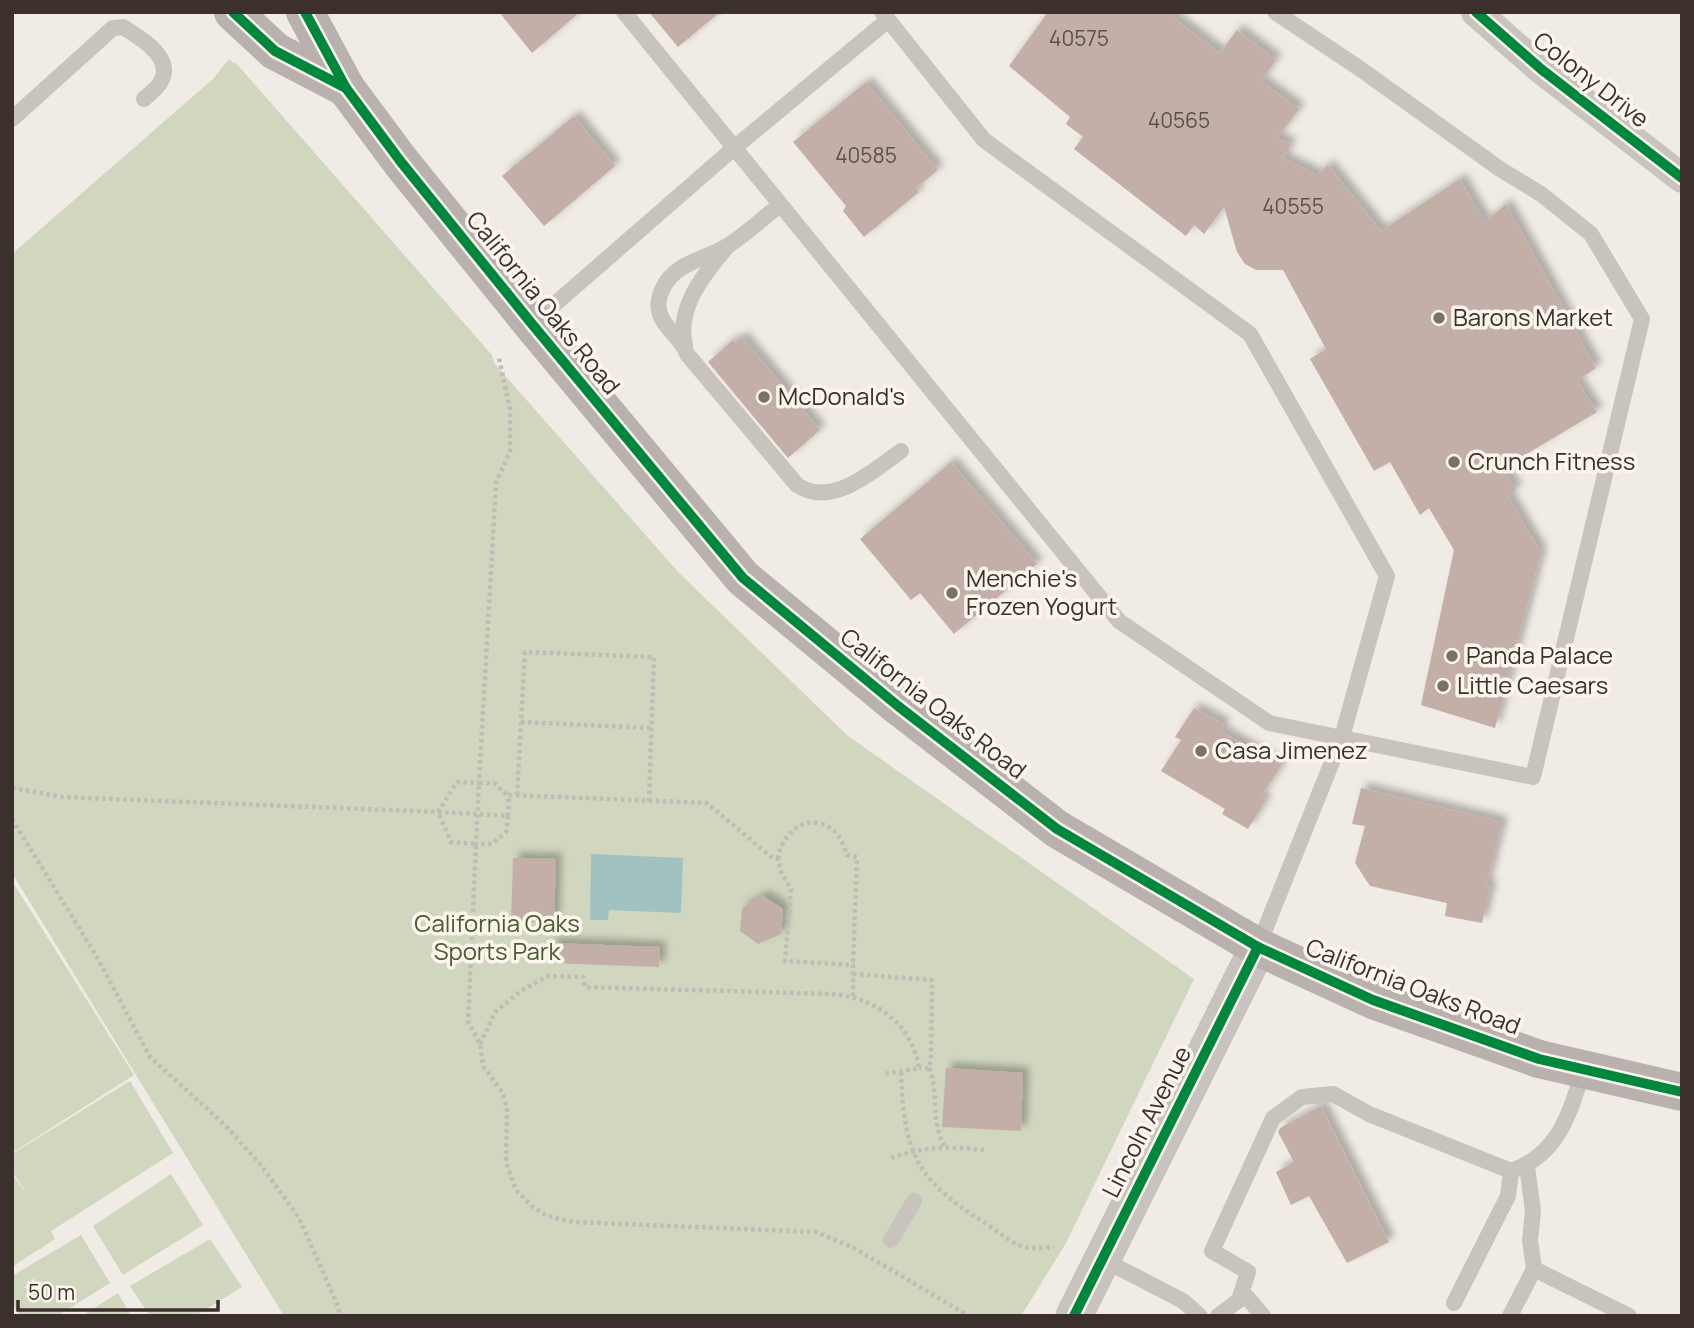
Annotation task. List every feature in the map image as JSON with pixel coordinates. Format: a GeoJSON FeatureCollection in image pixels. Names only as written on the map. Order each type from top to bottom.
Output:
{"type":"FeatureCollection","features":[{"type":"Feature","properties":{"kind":"main road","name":"California Oaks Road"},"geometry":{"type":"LineString","coordinates":[[233,12],[275,51],[346,88]]}},
{"type":"Feature","properties":{"kind":"main road","name":"California Oaks Road"},"geometry":{"type":"LineString","coordinates":[[305,12],[346,88],[401,162],[743,578],[898,706],[1057,829],[1258,947],[1373,1000],[1539,1059],[1682,1092]]}},
{"type":"Feature","properties":{"kind":"street","name":"Colony Drive"},"geometry":{"type":"LineString","coordinates":[[1476,12],[1541,69],[1682,178]]}},
{"type":"Feature","properties":{"kind":"street","name":"Lincoln Avenue"},"geometry":{"type":"LineString","coordinates":[[1074,1316],[1258,947]]}},
{"type":"Feature","properties":{"kind":"lane"},"geometry":{"type":"LineString","coordinates":[[624,12],[1119,621],[1269,723],[1533,777],[1642,319],[1591,234],[1541,194],[1500,169],[1359,68],[1275,12]]}},
{"type":"Feature","properties":{"kind":"lane"},"geometry":{"type":"LineString","coordinates":[[532,324],[885,16],[984,141],[1250,334],[1387,576],[1342,737],[1258,947]]}},
{"type":"Feature","properties":{"kind":"lane"},"geometry":{"type":"LineString","coordinates":[[12,119],[113,28],[123,27],[161,57],[165,70],[161,82],[144,99]]}},
{"type":"Feature","properties":{"kind":"lane"},"geometry":{"type":"LineString","coordinates":[[780,205],[727,246],[713,263],[683,316],[681,332],[687,354],[797,485],[805,491],[818,493],[845,488],[901,451]]}},
{"type":"Feature","properties":{"kind":"lane"},"geometry":{"type":"LineString","coordinates":[[685,345],[666,326],[659,313],[659,296],[667,280],[686,263],[727,246]]}},
{"type":"Feature","properties":{"kind":"lane"},"geometry":{"type":"LineString","coordinates":[[1454,1303],[1508,1196],[1519,1168],[1542,1154],[1566,1124],[1584,1069]]}},
{"type":"Feature","properties":{"kind":"lane"},"geometry":{"type":"LineString","coordinates":[[1239,1300],[1248,1272],[1212,1251],[1273,1118],[1302,1097],[1333,1094],[1368,1114],[1519,1168]]}},
{"type":"Feature","properties":{"kind":"lane"},"geometry":{"type":"LineString","coordinates":[[1510,1316],[1534,1269],[1530,1240],[1533,1211],[1519,1168]]}},
{"type":"Feature","properties":{"kind":"lane"},"geometry":{"type":"LineString","coordinates":[[891,1240],[914,1201]]}},
{"type":"Feature","properties":{"kind":"lane"},"geometry":{"type":"LineString","coordinates":[[1102,1259],[1183,1301],[1200,1316]]}},
{"type":"Feature","properties":{"kind":"lane"},"geometry":{"type":"LineString","coordinates":[[1534,1269],[1629,1316]]}},
{"type":"Feature","properties":{"kind":"lane"},"geometry":{"type":"LineString","coordinates":[[1218,1316],[1247,1297],[1263,1316]]}},
{"type":"Feature","properties":{"kind":"path"},"geometry":{"type":"LineString","coordinates":[[499,358],[510,409],[510,451],[496,483],[468,1021],[480,1044],[483,1066],[502,1093],[507,1108],[506,1162],[510,1177],[524,1199],[547,1216],[574,1222],[816,1232],[854,1248],[969,1316]]}},
{"type":"Feature","properties":{"kind":"path"},"geometry":{"type":"LineString","coordinates":[[517,795],[524,652],[654,657],[649,801]]}},
{"type":"Feature","properties":{"kind":"path"},"geometry":{"type":"LineString","coordinates":[[521,722],[652,728]]}},
{"type":"Feature","properties":{"kind":"path"},"geometry":{"type":"LineString","coordinates":[[457,782],[494,783],[509,797],[506,832],[492,844],[451,842],[438,812],[457,782]]}},
{"type":"Feature","properties":{"kind":"path"},"geometry":{"type":"LineString","coordinates":[[12,788],[62,797],[508,816]]}},
{"type":"Feature","properties":{"kind":"path"},"geometry":{"type":"LineString","coordinates":[[509,797],[517,795],[707,803],[769,856],[778,859]]}},
{"type":"Feature","properties":{"kind":"path"},"geometry":{"type":"LineString","coordinates":[[12,820],[97,957],[150,1056],[226,1126],[261,1165],[299,1218],[340,1316]]}},
{"type":"Feature","properties":{"kind":"path"},"geometry":{"type":"LineString","coordinates":[[853,965],[785,961],[791,889],[778,859],[780,844],[795,827],[813,823],[836,832],[847,855],[857,857],[853,996]]}},
{"type":"Feature","properties":{"kind":"path"},"geometry":{"type":"LineString","coordinates":[[470,946],[527,948]]}},
{"type":"Feature","properties":{"kind":"path"},"geometry":{"type":"LineString","coordinates":[[853,974],[932,980],[929,1068],[935,1091],[935,1127],[944,1146]]}},
{"type":"Feature","properties":{"kind":"path"},"geometry":{"type":"LineString","coordinates":[[480,1044],[495,1012],[521,991],[548,976],[583,977],[585,986],[853,996],[876,1005],[906,1032],[917,1055],[919,1068]]}},
{"type":"Feature","properties":{"kind":"path"},"geometry":{"type":"LineString","coordinates":[[884,1074],[929,1068]]}},
{"type":"Feature","properties":{"kind":"path"},"geometry":{"type":"LineString","coordinates":[[901,1072],[903,1118],[913,1151],[920,1167],[940,1192],[1023,1247],[1054,1247]]}},
{"type":"Feature","properties":{"kind":"path"},"geometry":{"type":"LineString","coordinates":[[891,1158],[944,1146],[984,1150]]}},
{"type":"Feature","properties":{"kind":"green space","name":"California Oaks Sports Park"},"geometry":{"type":"Polygon","coordinates":[[[229,59],[235,62],[492,355],[494,363],[679,573],[848,736],[1194,979],[1066,1243],[1021,1316],[284,1316],[12,873],[12,254],[213,79],[229,59]]]}},
{"type":"Feature","properties":{"kind":"green space"},"geometry":{"type":"Polygon","coordinates":[[[12,881],[134,1075],[12,1153],[12,881]]]}},
{"type":"Feature","properties":{"kind":"green space"},"geometry":{"type":"Polygon","coordinates":[[[130,1081],[173,1153],[51,1231],[55,1239],[12,1267],[12,1174],[29,1198],[12,1171],[12,1154],[130,1081]]]}},
{"type":"Feature","properties":{"kind":"green space"},"geometry":{"type":"Polygon","coordinates":[[[171,1174],[203,1225],[123,1275],[93,1226],[171,1174]]]}},
{"type":"Feature","properties":{"kind":"green space"},"geometry":{"type":"Polygon","coordinates":[[[81,1235],[110,1283],[57,1316],[20,1316],[12,1304],[12,1276],[81,1235]]]}},
{"type":"Feature","properties":{"kind":"green space"},"geometry":{"type":"Polygon","coordinates":[[[210,1239],[242,1287],[195,1316],[150,1316],[130,1286],[210,1239]]]}},
{"type":"Feature","properties":{"kind":"green space"},"geometry":{"type":"Polygon","coordinates":[[[118,1293],[131,1316],[82,1316],[118,1293]]]}},
{"type":"Feature","properties":{"kind":"water"},"geometry":{"type":"Polygon","coordinates":[[[591,854],[683,858],[681,913],[609,910],[608,920],[590,920],[591,854]]]}},
{"type":"Feature","properties":{"kind":"building"},"geometry":{"type":"Polygon","coordinates":[[[499,12],[580,12],[532,53],[499,12]]]}},
{"type":"Feature","properties":{"kind":"building"},"geometry":{"type":"Polygon","coordinates":[[[649,12],[720,12],[678,47],[649,12]]]}},
{"type":"Feature","properties":{"kind":"building"},"geometry":{"type":"Polygon","coordinates":[[[1048,12],[1166,12],[1220,53],[1237,30],[1276,60],[1261,81],[1299,109],[1277,138],[1291,144],[1283,158],[1317,175],[1328,165],[1381,231],[1460,179],[1485,222],[1506,204],[1596,368],[1577,381],[1597,412],[1503,468],[1516,490],[1508,496],[1541,553],[1495,728],[1421,705],[1454,550],[1429,508],[1420,515],[1390,462],[1374,471],[1310,359],[1326,349],[1283,270],[1256,270],[1245,264],[1237,252],[1224,207],[1204,234],[1194,225],[1186,236],[1074,149],[1083,137],[1066,124],[1070,117],[1009,66],[1048,12]]]}},
{"type":"Feature","properties":{"kind":"building"},"geometry":{"type":"Polygon","coordinates":[[[866,82],[938,170],[916,188],[919,192],[864,237],[843,211],[846,206],[793,142],[866,82]]]}},
{"type":"Feature","properties":{"kind":"building"},"geometry":{"type":"Polygon","coordinates":[[[574,116],[615,166],[544,226],[502,176],[574,116]]]}},
{"type":"Feature","properties":{"kind":"building","name":"McDonald's"},"geometry":{"type":"Polygon","coordinates":[[[742,337],[820,430],[788,458],[708,362],[733,340],[735,343],[742,337]]]}},
{"type":"Feature","properties":{"kind":"building"},"geometry":{"type":"Polygon","coordinates":[[[951,462],[1037,564],[954,634],[920,593],[911,600],[860,539],[951,462]]]}},
{"type":"Feature","properties":{"kind":"building"},"geometry":{"type":"Polygon","coordinates":[[[1194,708],[1224,724],[1221,731],[1281,766],[1260,798],[1266,800],[1248,829],[1222,814],[1225,809],[1161,771],[1181,740],[1175,737],[1194,708]]]}},
{"type":"Feature","properties":{"kind":"building"},"geometry":{"type":"Polygon","coordinates":[[[1361,788],[1502,822],[1486,886],[1491,885],[1482,923],[1445,916],[1447,903],[1370,886],[1355,863],[1365,826],[1352,824],[1361,788]]]}},
{"type":"Feature","properties":{"kind":"building"},"geometry":{"type":"Polygon","coordinates":[[[513,858],[556,859],[554,922],[511,922],[513,858]]]}},
{"type":"Feature","properties":{"kind":"building"},"geometry":{"type":"Polygon","coordinates":[[[763,896],[783,909],[781,934],[758,944],[740,931],[742,908],[763,896]]]}},
{"type":"Feature","properties":{"kind":"building"},"geometry":{"type":"Polygon","coordinates":[[[551,943],[660,947],[659,967],[550,963],[551,943]]]}},
{"type":"Feature","properties":{"kind":"building"},"geometry":{"type":"Polygon","coordinates":[[[946,1068],[1023,1073],[1021,1131],[942,1127],[946,1068]]]}},
{"type":"Feature","properties":{"kind":"building"},"geometry":{"type":"Polygon","coordinates":[[[1321,1106],[1389,1242],[1347,1263],[1309,1196],[1291,1205],[1276,1172],[1294,1162],[1278,1132],[1280,1128],[1321,1106]]]}},
{"type":"Feature","properties":{"kind":"cycle path"},"geometry":{"type":"LineString","coordinates":[[233,12],[275,51],[346,88]]}},
{"type":"Feature","properties":{"kind":"cycle path"},"geometry":{"type":"LineString","coordinates":[[305,12],[346,88],[401,162],[743,578],[898,706],[1057,829],[1258,947],[1373,1000],[1539,1059],[1682,1092]]}},
{"type":"Feature","properties":{"kind":"cycle path"},"geometry":{"type":"LineString","coordinates":[[1476,12],[1541,69],[1682,178]]}},
{"type":"Feature","properties":{"kind":"cycle path"},"geometry":{"type":"LineString","coordinates":[[1074,1316],[1258,947]]}},
{"type":"Feature","properties":{"kind":"place","name":"Barons Market"},"geometry":{"type":"Point","coordinates":[1439,318]}},
{"type":"Feature","properties":{"kind":"place","name":"McDonald's"},"geometry":{"type":"Point","coordinates":[764,397]}},
{"type":"Feature","properties":{"kind":"place","name":"Crunch Fitness"},"geometry":{"type":"Point","coordinates":[1454,462]}},
{"type":"Feature","properties":{"kind":"place","name":"Menchie's Frozen Yogurt"},"geometry":{"type":"Point","coordinates":[952,593]}},
{"type":"Feature","properties":{"kind":"place","name":"Panda Palace"},"geometry":{"type":"Point","coordinates":[1452,656]}},
{"type":"Feature","properties":{"kind":"place","name":"Little Caesars"},"geometry":{"type":"Point","coordinates":[1443,686]}},
{"type":"Feature","properties":{"kind":"place","name":"Casa Jimenez"},"geometry":{"type":"Point","coordinates":[1201,751]}}]}
